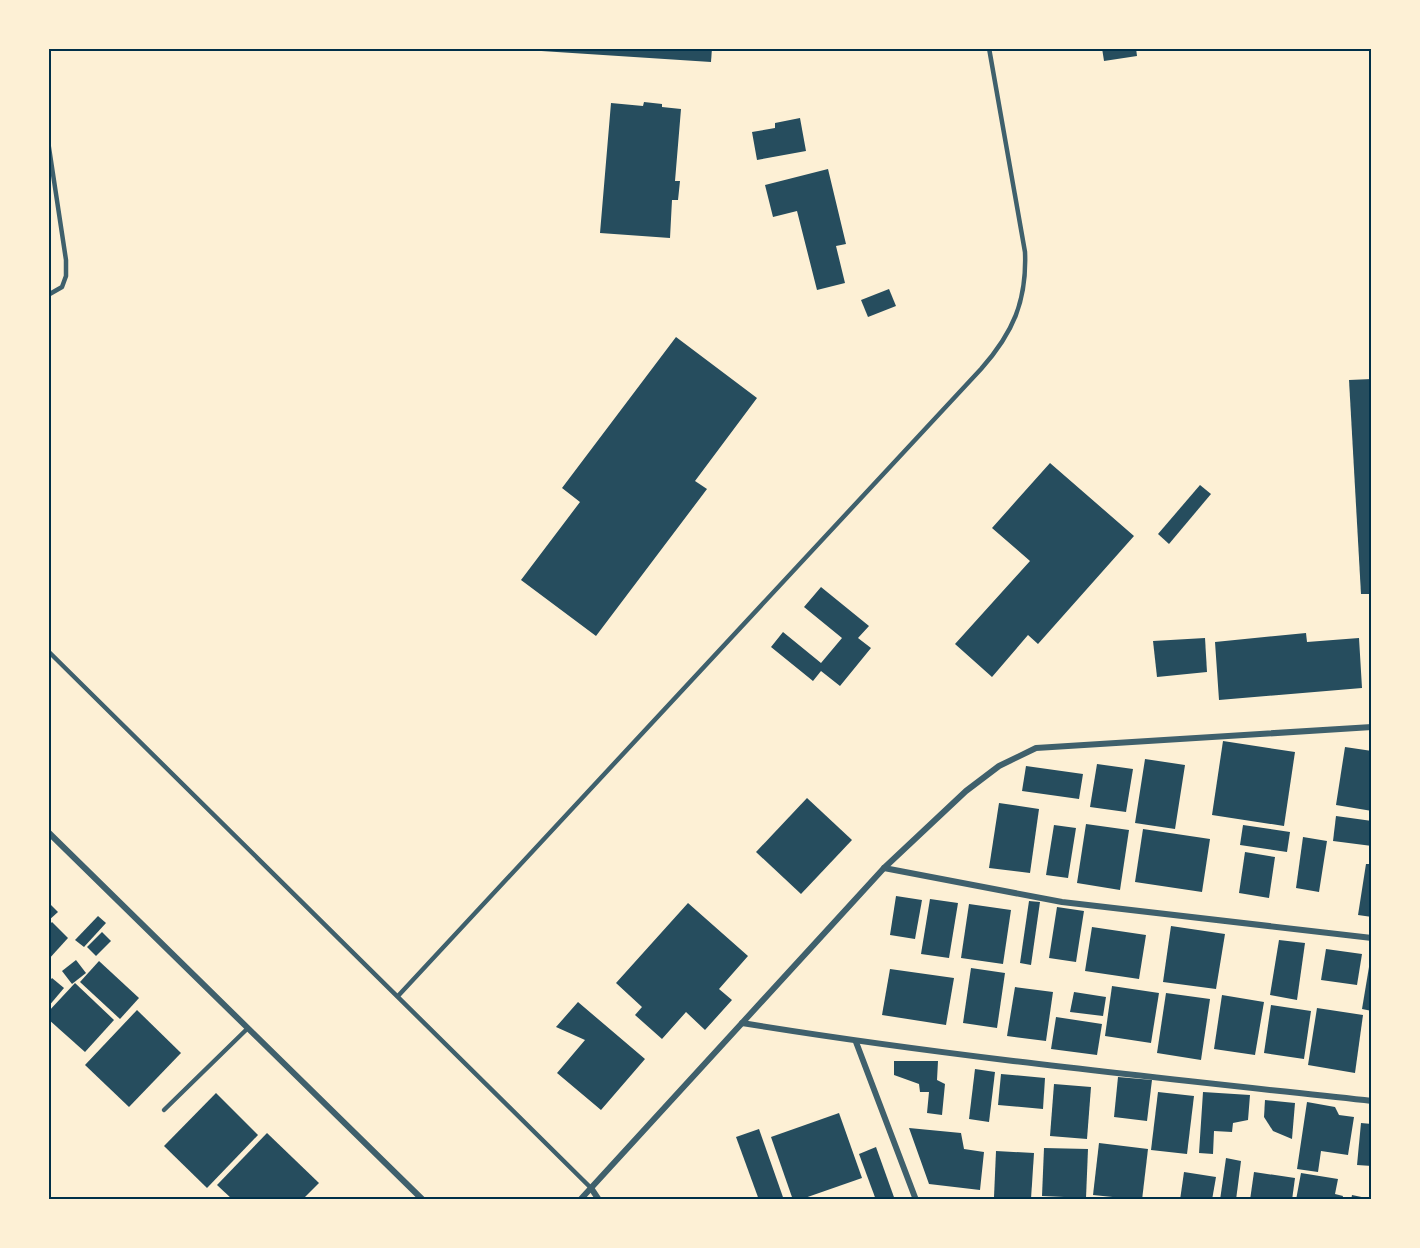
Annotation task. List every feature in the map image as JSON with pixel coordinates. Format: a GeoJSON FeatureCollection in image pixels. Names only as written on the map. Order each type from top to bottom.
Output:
{"type":"FeatureCollection","features":[{"type":"Feature","properties":{"kind":"street"},"geometry":{"type":"LineString","coordinates":[[580,1200],[884,868],[966,791],[999,766],[1036,748],[1372,727]]}},
{"type":"Feature","properties":{"kind":"street"},"geometry":{"type":"LineString","coordinates":[[48,832],[423,1200]]}},
{"type":"Feature","properties":{"kind":"street"},"geometry":{"type":"LineString","coordinates":[[884,868],[1062,902],[1372,938]]}},
{"type":"Feature","properties":{"kind":"street"},"geometry":{"type":"LineString","coordinates":[[742,1023],[856,1042],[1372,1101]]}},
{"type":"Feature","properties":{"kind":"street"},"geometry":{"type":"LineString","coordinates":[[856,1042],[916,1200]]}},
{"type":"Feature","properties":{"kind":"street"},"geometry":{"type":"LineString","coordinates":[[591,1188],[598,1200]]}},
{"type":"Feature","properties":{"kind":"lane"},"geometry":{"type":"LineString","coordinates":[[398,996],[973,378],[1008,335],[1023,295],[1026,252],[989,48]]}},
{"type":"Feature","properties":{"kind":"lane"},"geometry":{"type":"LineString","coordinates":[[48,141],[66,260],[66,276],[62,287],[48,295]]}},
{"type":"Feature","properties":{"kind":"lane"},"geometry":{"type":"LineString","coordinates":[[48,651],[591,1188]]}},
{"type":"Feature","properties":{"kind":"lane"},"geometry":{"type":"LineString","coordinates":[[164,1110],[247,1029]]}},
{"type":"Feature","properties":{"kind":"building"},"geometry":{"type":"Polygon","coordinates":[[[526,48],[712,48],[711,62],[526,50],[526,48]]]}},
{"type":"Feature","properties":{"kind":"building"},"geometry":{"type":"Polygon","coordinates":[[[1102,48],[1136,48],[1137,56],[1104,61],[1102,48]]]}},
{"type":"Feature","properties":{"kind":"building"},"geometry":{"type":"Polygon","coordinates":[[[644,102],[681,109],[675,181],[680,181],[678,200],[672,200],[670,238],[600,233],[611,103],[643,106],[644,102]]]}},
{"type":"Feature","properties":{"kind":"building"},"geometry":{"type":"Polygon","coordinates":[[[800,118],[806,151],[757,160],[752,132],[775,128],[775,123],[800,118]]]}},
{"type":"Feature","properties":{"kind":"building"},"geometry":{"type":"Polygon","coordinates":[[[828,169],[846,244],[836,246],[845,283],[817,290],[797,211],[773,217],[765,185],[828,169]]]}},
{"type":"Feature","properties":{"kind":"building"},"geometry":{"type":"Polygon","coordinates":[[[889,289],[896,306],[868,317],[861,300],[889,289]]]}},
{"type":"Feature","properties":{"kind":"building"},"geometry":{"type":"Polygon","coordinates":[[[676,337],[757,398],[695,481],[707,489],[596,636],[521,580],[580,502],[562,488],[676,337]]]}},
{"type":"Feature","properties":{"kind":"building"},"geometry":{"type":"Polygon","coordinates":[[[1372,379],[1372,594],[1361,594],[1349,380],[1372,379]]]}},
{"type":"Feature","properties":{"kind":"building"},"geometry":{"type":"Polygon","coordinates":[[[1050,463],[1134,536],[1038,644],[1028,635],[992,677],[955,644],[1030,561],[992,528],[1050,463]]]}},
{"type":"Feature","properties":{"kind":"building"},"geometry":{"type":"Polygon","coordinates":[[[1200,485],[1211,494],[1169,544],[1158,534],[1200,485]]]}},
{"type":"Feature","properties":{"kind":"building"},"geometry":{"type":"Polygon","coordinates":[[[821,587],[869,626],[858,638],[871,648],[840,686],[821,671],[813,681],[771,647],[783,632],[821,663],[842,638],[804,607],[821,587]]]}},
{"type":"Feature","properties":{"kind":"building"},"geometry":{"type":"Polygon","coordinates":[[[1306,633],[1307,642],[1359,638],[1362,688],[1219,700],[1215,642],[1306,633]]]}},
{"type":"Feature","properties":{"kind":"building"},"geometry":{"type":"Polygon","coordinates":[[[1205,638],[1207,672],[1157,677],[1153,641],[1205,638]]]}},
{"type":"Feature","properties":{"kind":"building"},"geometry":{"type":"Polygon","coordinates":[[[1223,741],[1295,752],[1284,826],[1212,815],[1223,741]]]}},
{"type":"Feature","properties":{"kind":"building"},"geometry":{"type":"Polygon","coordinates":[[[1345,747],[1372,751],[1372,811],[1336,805],[1345,747]]]}},
{"type":"Feature","properties":{"kind":"building"},"geometry":{"type":"Polygon","coordinates":[[[1145,759],[1185,765],[1175,829],[1135,823],[1145,759]]]}},
{"type":"Feature","properties":{"kind":"building"},"geometry":{"type":"Polygon","coordinates":[[[1097,764],[1133,769],[1126,812],[1090,807],[1097,764]]]}},
{"type":"Feature","properties":{"kind":"building"},"geometry":{"type":"Polygon","coordinates":[[[1026,766],[1083,774],[1079,799],[1022,791],[1026,766]]]}},
{"type":"Feature","properties":{"kind":"building"},"geometry":{"type":"Polygon","coordinates":[[[807,798],[852,840],[801,894],[756,852],[807,798]]]}},
{"type":"Feature","properties":{"kind":"building"},"geometry":{"type":"Polygon","coordinates":[[[999,803],[1039,809],[1030,873],[989,868],[999,803]]]}},
{"type":"Feature","properties":{"kind":"building"},"geometry":{"type":"Polygon","coordinates":[[[1336,816],[1372,821],[1372,846],[1333,841],[1336,816]]]}},
{"type":"Feature","properties":{"kind":"building"},"geometry":{"type":"Polygon","coordinates":[[[1086,824],[1129,830],[1120,890],[1077,883],[1086,824]]]}},
{"type":"Feature","properties":{"kind":"building"},"geometry":{"type":"Polygon","coordinates":[[[1054,825],[1076,828],[1068,878],[1046,875],[1054,825]]]}},
{"type":"Feature","properties":{"kind":"building"},"geometry":{"type":"Polygon","coordinates":[[[1243,825],[1290,832],[1287,852],[1240,845],[1243,825]]]}},
{"type":"Feature","properties":{"kind":"building"},"geometry":{"type":"Polygon","coordinates":[[[1143,829],[1210,839],[1202,892],[1135,882],[1143,829]]]}},
{"type":"Feature","properties":{"kind":"building"},"geometry":{"type":"Polygon","coordinates":[[[1303,837],[1327,841],[1319,892],[1296,888],[1303,837]]]}},
{"type":"Feature","properties":{"kind":"building"},"geometry":{"type":"Polygon","coordinates":[[[1245,852],[1275,857],[1269,898],[1239,893],[1245,852]]]}},
{"type":"Feature","properties":{"kind":"building"},"geometry":{"type":"Polygon","coordinates":[[[1366,864],[1372,864],[1372,917],[1358,915],[1366,864]]]}},
{"type":"Feature","properties":{"kind":"building"},"geometry":{"type":"Polygon","coordinates":[[[896,896],[922,900],[915,939],[890,935],[896,896]]]}},
{"type":"Feature","properties":{"kind":"building"},"geometry":{"type":"Polygon","coordinates":[[[930,899],[958,903],[949,958],[921,954],[930,899]]]}},
{"type":"Feature","properties":{"kind":"building"},"geometry":{"type":"Polygon","coordinates":[[[1029,901],[1040,902],[1031,965],[1020,963],[1029,901]]]}},
{"type":"Feature","properties":{"kind":"building"},"geometry":{"type":"Polygon","coordinates":[[[48,902],[58,912],[48,921],[48,902]]]}},
{"type":"Feature","properties":{"kind":"building"},"geometry":{"type":"Polygon","coordinates":[[[688,903],[748,956],[719,989],[732,1000],[705,1030],[686,1012],[662,1039],[635,1015],[642,1007],[616,983],[688,903]]]}},
{"type":"Feature","properties":{"kind":"building"},"geometry":{"type":"Polygon","coordinates":[[[969,904],[1011,910],[1003,964],[961,958],[969,904]]]}},
{"type":"Feature","properties":{"kind":"building"},"geometry":{"type":"Polygon","coordinates":[[[1057,907],[1084,911],[1076,962],[1049,958],[1057,907]]]}},
{"type":"Feature","properties":{"kind":"building"},"geometry":{"type":"Polygon","coordinates":[[[98,916],[106,923],[84,947],[75,940],[98,916]]]}},
{"type":"Feature","properties":{"kind":"building"},"geometry":{"type":"Polygon","coordinates":[[[52,922],[68,938],[48,960],[48,926],[52,922]]]}},
{"type":"Feature","properties":{"kind":"building"},"geometry":{"type":"Polygon","coordinates":[[[1171,926],[1225,934],[1216,989],[1163,982],[1171,926]]]}},
{"type":"Feature","properties":{"kind":"building"},"geometry":{"type":"Polygon","coordinates":[[[1092,927],[1146,935],[1139,979],[1085,971],[1092,927]]]}},
{"type":"Feature","properties":{"kind":"building"},"geometry":{"type":"Polygon","coordinates":[[[102,932],[111,941],[96,956],[87,947],[102,932]]]}},
{"type":"Feature","properties":{"kind":"building"},"geometry":{"type":"Polygon","coordinates":[[[1279,940],[1305,943],[1297,1000],[1270,995],[1279,940]]]}},
{"type":"Feature","properties":{"kind":"building"},"geometry":{"type":"Polygon","coordinates":[[[1326,949],[1362,954],[1357,985],[1321,980],[1326,949]]]}},
{"type":"Feature","properties":{"kind":"building"},"geometry":{"type":"Polygon","coordinates":[[[1372,955],[1372,1011],[1362,1009],[1372,955]]]}},
{"type":"Feature","properties":{"kind":"building"},"geometry":{"type":"Polygon","coordinates":[[[76,960],[86,973],[72,984],[62,971],[76,960]]]}},
{"type":"Feature","properties":{"kind":"building"},"geometry":{"type":"Polygon","coordinates":[[[99,961],[139,998],[120,1019],[80,982],[99,961]]]}},
{"type":"Feature","properties":{"kind":"building"},"geometry":{"type":"Polygon","coordinates":[[[971,968],[1005,973],[997,1028],[963,1023],[971,968]]]}},
{"type":"Feature","properties":{"kind":"building"},"geometry":{"type":"Polygon","coordinates":[[[890,969],[954,978],[946,1025],[882,1015],[890,969]]]}},
{"type":"Feature","properties":{"kind":"building"},"geometry":{"type":"Polygon","coordinates":[[[52,978],[64,988],[48,1007],[48,983],[52,978]]]}},
{"type":"Feature","properties":{"kind":"building"},"geometry":{"type":"Polygon","coordinates":[[[75,983],[114,1020],[85,1052],[48,1019],[48,1012],[75,983]]]}},
{"type":"Feature","properties":{"kind":"building"},"geometry":{"type":"Polygon","coordinates":[[[1112,986],[1159,993],[1151,1043],[1105,1036],[1112,986]]]}},
{"type":"Feature","properties":{"kind":"building"},"geometry":{"type":"Polygon","coordinates":[[[1015,987],[1053,992],[1046,1041],[1007,1036],[1015,987]]]}},
{"type":"Feature","properties":{"kind":"building"},"geometry":{"type":"Polygon","coordinates":[[[1074,992],[1106,997],[1103,1016],[1070,1012],[1074,992]]]}},
{"type":"Feature","properties":{"kind":"building"},"geometry":{"type":"Polygon","coordinates":[[[1166,993],[1210,999],[1201,1060],[1157,1053],[1166,993]]]}},
{"type":"Feature","properties":{"kind":"building"},"geometry":{"type":"Polygon","coordinates":[[[1222,995],[1264,1002],[1255,1055],[1214,1049],[1222,995]]]}},
{"type":"Feature","properties":{"kind":"building"},"geometry":{"type":"Polygon","coordinates":[[[578,1002],[645,1059],[601,1110],[557,1073],[585,1040],[556,1027],[578,1002]]]}},
{"type":"Feature","properties":{"kind":"building"},"geometry":{"type":"Polygon","coordinates":[[[1271,1005],[1311,1011],[1304,1059],[1264,1053],[1271,1005]]]}},
{"type":"Feature","properties":{"kind":"building"},"geometry":{"type":"Polygon","coordinates":[[[1317,1008],[1363,1015],[1355,1073],[1308,1065],[1317,1008]]]}},
{"type":"Feature","properties":{"kind":"building"},"geometry":{"type":"Polygon","coordinates":[[[137,1010],[181,1053],[129,1107],[85,1065],[137,1010]]]}},
{"type":"Feature","properties":{"kind":"building"},"geometry":{"type":"Polygon","coordinates":[[[1056,1017],[1102,1024],[1097,1055],[1051,1049],[1056,1017]]]}},
{"type":"Feature","properties":{"kind":"building"},"geometry":{"type":"Polygon","coordinates":[[[894,1061],[938,1061],[937,1080],[945,1084],[942,1115],[927,1113],[929,1092],[920,1092],[919,1084],[894,1075],[894,1061]]]}},
{"type":"Feature","properties":{"kind":"building"},"geometry":{"type":"Polygon","coordinates":[[[975,1069],[995,1072],[989,1122],[969,1119],[975,1069]]]}},
{"type":"Feature","properties":{"kind":"building"},"geometry":{"type":"Polygon","coordinates":[[[1001,1074],[1045,1078],[1043,1109],[998,1105],[1001,1074]]]}},
{"type":"Feature","properties":{"kind":"building"},"geometry":{"type":"Polygon","coordinates":[[[1118,1077],[1152,1080],[1147,1121],[1114,1117],[1118,1077]]]}},
{"type":"Feature","properties":{"kind":"building"},"geometry":{"type":"Polygon","coordinates":[[[1054,1084],[1091,1087],[1087,1139],[1050,1136],[1054,1084]]]}},
{"type":"Feature","properties":{"kind":"building"},"geometry":{"type":"Polygon","coordinates":[[[1158,1092],[1194,1096],[1187,1154],[1151,1150],[1158,1092]]]}},
{"type":"Feature","properties":{"kind":"building"},"geometry":{"type":"Polygon","coordinates":[[[1203,1092],[1250,1095],[1248,1120],[1233,1123],[1232,1132],[1214,1131],[1213,1154],[1199,1153],[1203,1092]]]}},
{"type":"Feature","properties":{"kind":"building"},"geometry":{"type":"Polygon","coordinates":[[[216,1093],[258,1135],[207,1188],[164,1146],[216,1093]]]}},
{"type":"Feature","properties":{"kind":"building"},"geometry":{"type":"Polygon","coordinates":[[[1265,1100],[1295,1103],[1292,1139],[1273,1131],[1264,1117],[1265,1100]]]}},
{"type":"Feature","properties":{"kind":"building"},"geometry":{"type":"Polygon","coordinates":[[[1307,1102],[1335,1107],[1339,1115],[1354,1117],[1348,1155],[1321,1151],[1318,1172],[1297,1169],[1307,1102]]]}},
{"type":"Feature","properties":{"kind":"building"},"geometry":{"type":"Polygon","coordinates":[[[839,1113],[862,1178],[799,1200],[793,1200],[771,1137],[839,1113]]]}},
{"type":"Feature","properties":{"kind":"building"},"geometry":{"type":"Polygon","coordinates":[[[1361,1123],[1372,1124],[1372,1166],[1357,1165],[1361,1123]]]}},
{"type":"Feature","properties":{"kind":"building"},"geometry":{"type":"Polygon","coordinates":[[[909,1128],[961,1133],[964,1149],[984,1152],[980,1190],[929,1184],[909,1128]]]}},
{"type":"Feature","properties":{"kind":"building"},"geometry":{"type":"Polygon","coordinates":[[[759,1129],[784,1200],[759,1200],[736,1137],[759,1129]]]}},
{"type":"Feature","properties":{"kind":"building"},"geometry":{"type":"Polygon","coordinates":[[[267,1133],[319,1183],[302,1200],[233,1200],[217,1185],[267,1133]]]}},
{"type":"Feature","properties":{"kind":"building"},"geometry":{"type":"Polygon","coordinates":[[[1099,1143],[1148,1149],[1142,1200],[1093,1195],[1099,1143]]]}},
{"type":"Feature","properties":{"kind":"building"},"geometry":{"type":"Polygon","coordinates":[[[876,1147],[895,1200],[876,1200],[859,1154],[876,1147]]]}},
{"type":"Feature","properties":{"kind":"building"},"geometry":{"type":"Polygon","coordinates":[[[1044,1148],[1088,1149],[1086,1198],[1042,1196],[1044,1148]]]}},
{"type":"Feature","properties":{"kind":"building"},"geometry":{"type":"Polygon","coordinates":[[[996,1151],[1034,1153],[1031,1199],[994,1197],[996,1151]]]}},
{"type":"Feature","properties":{"kind":"building"},"geometry":{"type":"Polygon","coordinates":[[[1226,1158],[1241,1161],[1236,1200],[1220,1200],[1226,1158]]]}},
{"type":"Feature","properties":{"kind":"building"},"geometry":{"type":"Polygon","coordinates":[[[1184,1172],[1216,1177],[1212,1200],[1180,1200],[1184,1172]]]}},
{"type":"Feature","properties":{"kind":"building"},"geometry":{"type":"Polygon","coordinates":[[[1254,1172],[1295,1178],[1292,1200],[1250,1200],[1254,1172]]]}},
{"type":"Feature","properties":{"kind":"building"},"geometry":{"type":"Polygon","coordinates":[[[1301,1173],[1338,1179],[1335,1194],[1343,1196],[1342,1200],[1296,1200],[1301,1173]]]}},
{"type":"Feature","properties":{"kind":"building"},"geometry":{"type":"Polygon","coordinates":[[[1352,1195],[1371,1199],[1371,1200],[1351,1200],[1352,1195]]]}}]}
